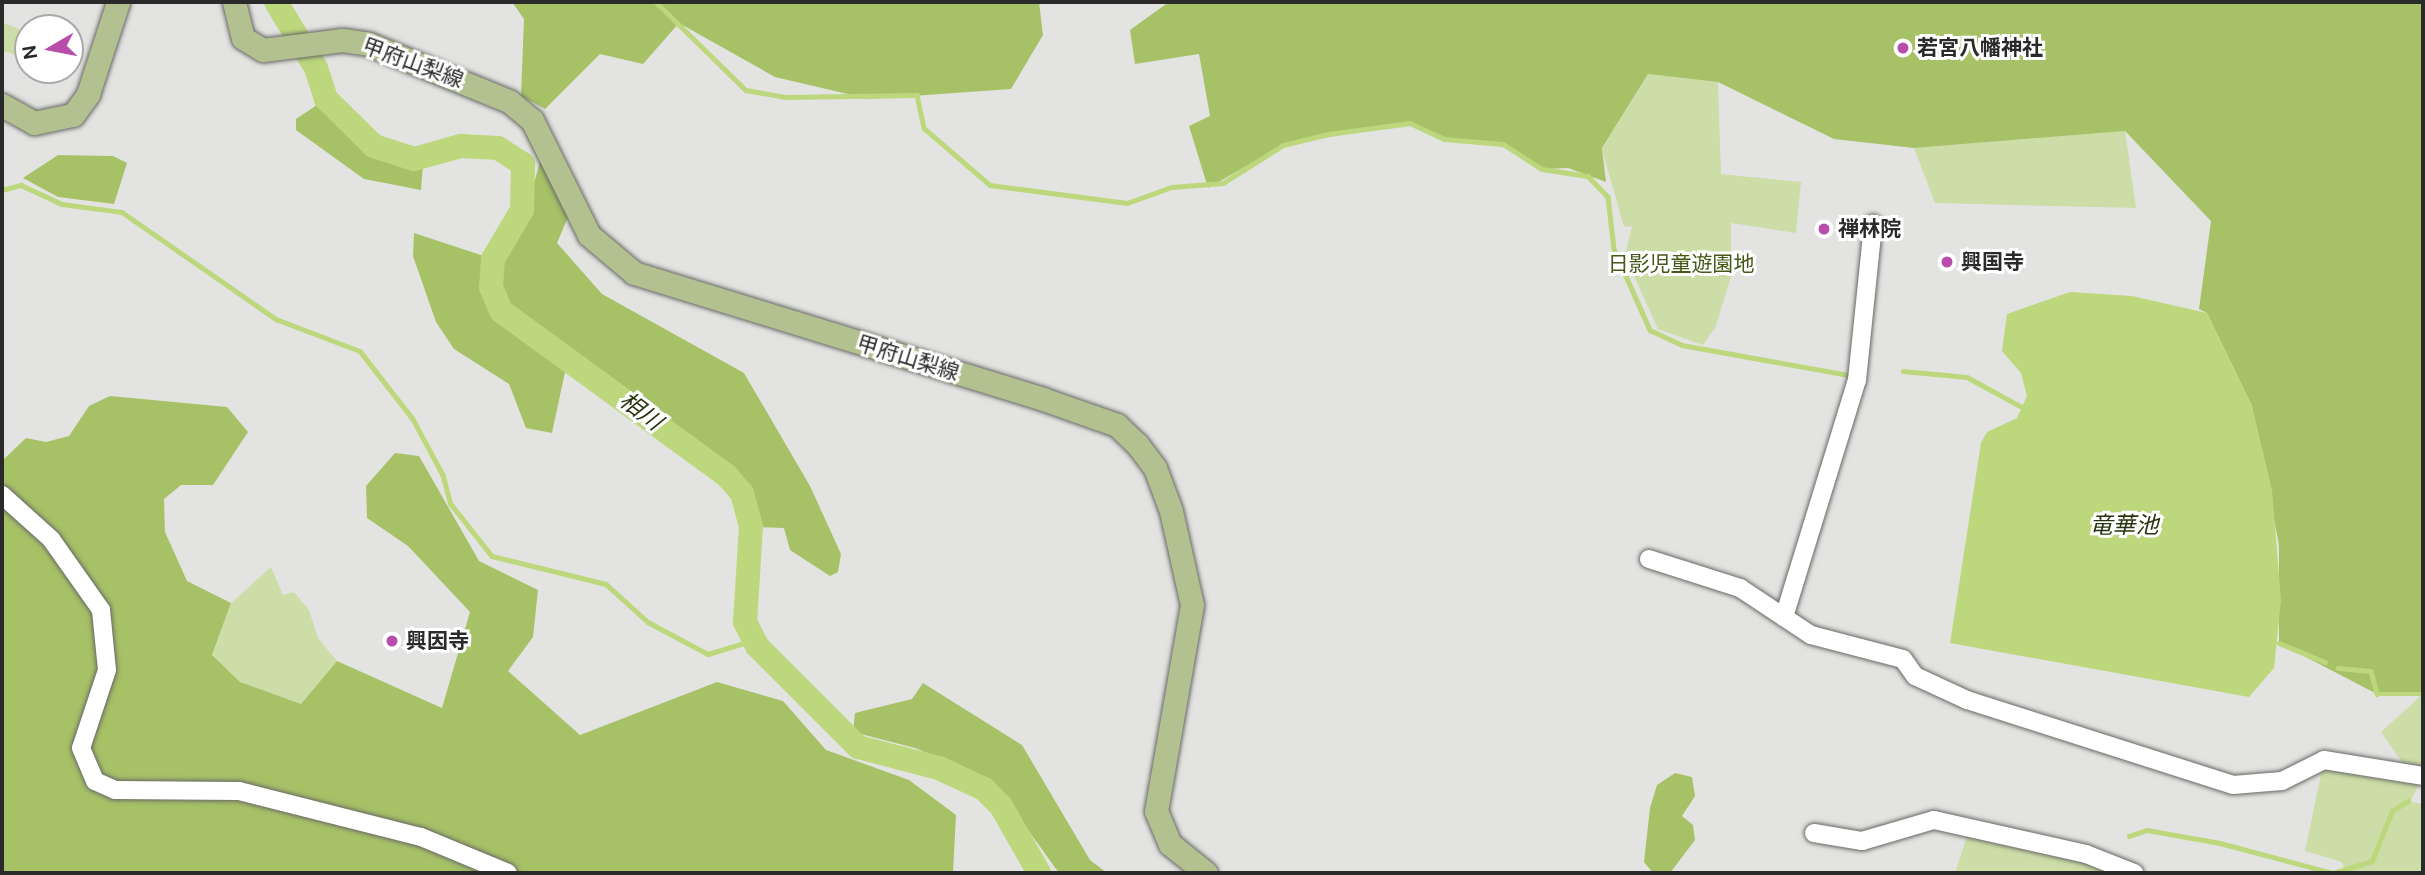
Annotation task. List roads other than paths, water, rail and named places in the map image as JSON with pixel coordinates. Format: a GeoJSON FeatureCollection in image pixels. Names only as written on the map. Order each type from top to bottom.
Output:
{"type":"FeatureCollection","features":[{"type":"Feature","properties":{"kind":"main road"},"geometry":{"type":"LineString","coordinates":[[2,105],[34,123],[73,115],[88,94],[118,2]]}},
{"type":"Feature","properties":{"kind":"main road","name":"甲府山梨線"},"geometry":{"type":"LineString","coordinates":[[234,2],[243,38],[263,50],[283,50],[314,44],[369,44],[509,101],[532,120],[589,235],[634,273],[1055,403],[1116,425],[1137,444],[1155,468],[1171,511],[1192,605],[1156,811],[1170,844],[1206,873]]}},
{"type":"Feature","properties":{"kind":"street"},"geometry":{"type":"LineString","coordinates":[[1784,617],[1857,380],[1873,224]]}},
{"type":"Feature","properties":{"kind":"street"},"geometry":{"type":"LineString","coordinates":[[2,495],[51,539],[101,610],[107,670],[81,748],[95,781],[116,790],[239,791],[421,837],[508,873]]}},
{"type":"Feature","properties":{"kind":"street"},"geometry":{"type":"LineString","coordinates":[[1649,559],[1740,588],[1811,635],[1903,659],[1915,676],[1967,700],[2233,785],[2282,781],[2323,760],[2423,776]]}},
{"type":"Feature","properties":{"kind":"street"},"geometry":{"type":"LineString","coordinates":[[1814,833],[1863,841],[1934,820],[2086,854],[2134,873]]}},
{"type":"Feature","properties":{"kind":"water","name":"竜華池"},"geometry":{"type":"Polygon","coordinates":[[[2070,292],[2132,296],[2207,313],[2252,406],[2272,490],[2281,600],[2274,668],[2249,697],[1950,643],[1981,443],[1987,432],[2017,418],[2027,396],[2021,373],[2002,351],[2007,314],[2070,292]]]}},
{"type":"Feature","properties":{"kind":"waterway","name":"相川"},"geometry":{"type":"LineString","coordinates":[[276,2],[316,68],[326,99],[374,146],[414,159],[461,146],[498,148],[523,164],[522,210],[493,259],[491,287],[501,311],[727,476],[742,493],[751,527],[745,622],[757,646],[858,747],[939,768],[984,789],[1001,806],[1039,873]]}},
{"type":"Feature","properties":{"kind":"waterway"},"geometry":{"type":"LineString","coordinates":[[656,2],[746,90],[784,97],[917,95],[924,128],[990,185],[1127,203],[1172,187],[1223,183],[1283,145],[1328,134],[1410,123],[1444,139],[1503,144],[1542,169],[1588,176],[1608,197],[1614,249],[1650,330],[1682,345],[1848,375]]}},
{"type":"Feature","properties":{"kind":"waterway"},"geometry":{"type":"LineString","coordinates":[[2,190],[21,185],[62,204],[122,212],[276,319],[360,351],[413,419],[443,475],[451,504],[492,556],[606,584],[648,622],[708,654],[754,640]]}},
{"type":"Feature","properties":{"kind":"waterway"},"geometry":{"type":"LineString","coordinates":[[1903,371],[1967,377],[2022,407]]}},
{"type":"Feature","properties":{"kind":"waterway"},"geometry":{"type":"LineString","coordinates":[[2279,643],[2325,662]]}},
{"type":"Feature","properties":{"kind":"waterway"},"geometry":{"type":"LineString","coordinates":[[2338,668],[2371,671],[2377,694],[2423,694]]}},
{"type":"Feature","properties":{"kind":"waterway"},"geometry":{"type":"LineString","coordinates":[[2129,836],[2147,830],[2220,843],[2333,873],[2372,861],[2392,811],[2408,801]]}},
{"type":"Feature","properties":{"kind":"place","name":"若宮八幡神社"},"geometry":{"type":"Point","coordinates":[1903,48]}},
{"type":"Feature","properties":{"kind":"place","name":"禅林院"},"geometry":{"type":"Point","coordinates":[1824,229]}},
{"type":"Feature","properties":{"kind":"place","name":"興国寺"},"geometry":{"type":"Point","coordinates":[1947,262]}},
{"type":"Feature","properties":{"kind":"place","name":"興因寺"},"geometry":{"type":"Point","coordinates":[392,641]}},
{"type":"Feature","properties":{"kind":"park label","name":"日影児童遊園地"},"geometry":{"type":"Point","coordinates":[1681,264]}}]}
